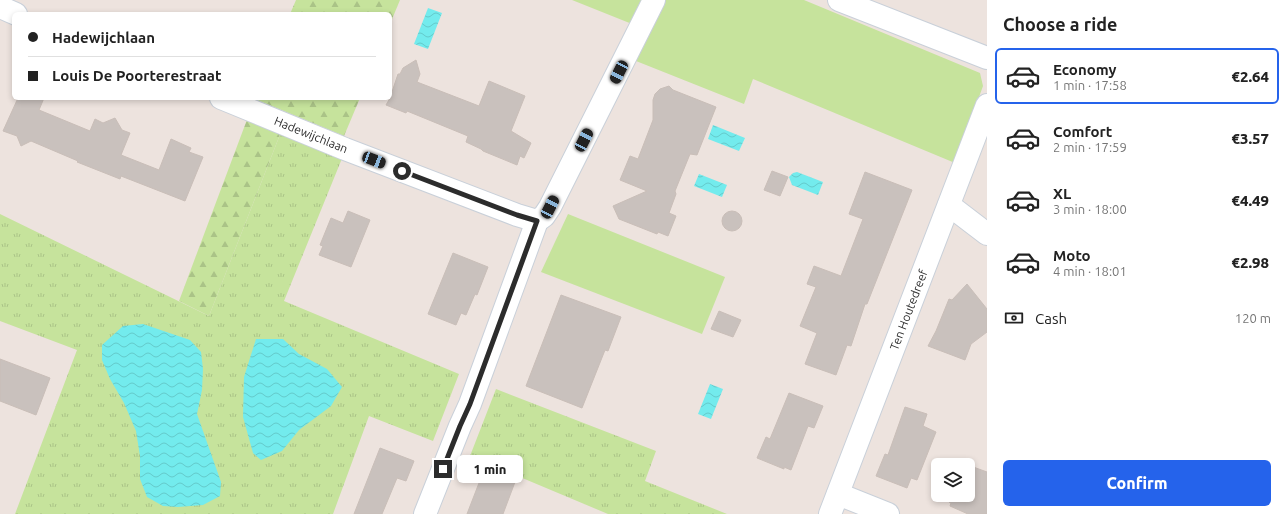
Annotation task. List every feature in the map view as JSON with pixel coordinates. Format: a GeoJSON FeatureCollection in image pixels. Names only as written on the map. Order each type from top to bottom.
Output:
{"type":"FeatureCollection","features":[{"type":"Feature","properties":{"kind":"street"},"geometry":{"type":"LineString","coordinates":[[426,514],[479,380],[537,221],[544,216],[550,207],[654,0]]}},
{"type":"Feature","properties":{"kind":"street"},"geometry":{"type":"LineString","coordinates":[[839,0],[987,58]]}},
{"type":"Feature","properties":{"kind":"street"},"geometry":{"type":"LineString","coordinates":[[0,7],[12,12]]}},
{"type":"Feature","properties":{"kind":"street","name":"Hadewijchlaan"},"geometry":{"type":"LineString","coordinates":[[226,100],[345,149],[509,212],[537,221]]}},
{"type":"Feature","properties":{"kind":"street","name":"Ten Houtedreef"},"geometry":{"type":"LineString","coordinates":[[830,514],[987,105]]}},
{"type":"Feature","properties":{"kind":"street"},"geometry":{"type":"LineString","coordinates":[[949,205],[987,234]]}},
{"type":"Feature","properties":{"kind":"street"},"geometry":{"type":"LineString","coordinates":[[838,494],[888,514]]}},
{"type":"Feature","properties":{"kind":"green space"},"geometry":{"type":"Polygon","coordinates":[[[296,0],[400,0],[392,19],[392,12],[291,12],[296,0]]]}},
{"type":"Feature","properties":{"kind":"green space"},"geometry":{"type":"Polygon","coordinates":[[[572,0],[644,0],[632,24],[572,0]]]}},
{"type":"Feature","properties":{"kind":"green space"},"geometry":{"type":"Polygon","coordinates":[[[665,0],[804,0],[980,73],[983,86],[955,163],[753,79],[744,104],[636,61],[665,0]]]}},
{"type":"Feature","properties":{"kind":"green space"},"geometry":{"type":"Polygon","coordinates":[[[257,100],[359,100],[344,136],[257,100]]]}},
{"type":"Feature","properties":{"kind":"green space"},"geometry":{"type":"Polygon","coordinates":[[[248,117],[281,132],[209,316],[179,301],[248,117]]]}},
{"type":"Feature","properties":{"kind":"green space"},"geometry":{"type":"Polygon","coordinates":[[[281,132],[343,156],[284,301],[459,374],[433,441],[369,416],[333,514],[15,514],[77,350],[0,321],[0,214],[209,316],[281,132]]]}},
{"type":"Feature","properties":{"kind":"green space"},"geometry":{"type":"Polygon","coordinates":[[[568,214],[725,277],[702,334],[541,272],[568,214]]]}},
{"type":"Feature","properties":{"kind":"green space"},"geometry":{"type":"Polygon","coordinates":[[[496,389],[656,451],[645,481],[727,514],[608,514],[470,456],[496,389]]]}},
{"type":"Feature","properties":{"kind":"water"},"geometry":{"type":"Polygon","coordinates":[[[428,8],[442,13],[428,49],[414,44],[428,8]]]}},
{"type":"Feature","properties":{"kind":"water"},"geometry":{"type":"Polygon","coordinates":[[[713,125],[745,138],[739,151],[708,139],[713,125]]]}},
{"type":"Feature","properties":{"kind":"water"},"geometry":{"type":"Polygon","coordinates":[[[797,172],[823,182],[818,195],[792,185],[789,177],[793,173],[797,172]]]}},
{"type":"Feature","properties":{"kind":"water"},"geometry":{"type":"Polygon","coordinates":[[[699,174],[727,185],[722,197],[694,186],[699,174]]]}},
{"type":"Feature","properties":{"kind":"water"},"geometry":{"type":"Polygon","coordinates":[[[143,324],[190,340],[201,352],[203,369],[202,390],[197,414],[221,482],[220,496],[203,505],[178,507],[163,506],[147,497],[140,479],[140,456],[136,431],[124,403],[110,379],[102,360],[102,345],[123,326],[143,324]]]}},
{"type":"Feature","properties":{"kind":"water"},"geometry":{"type":"Polygon","coordinates":[[[256,339],[283,339],[299,354],[327,369],[342,387],[331,406],[299,430],[282,451],[261,460],[253,453],[243,417],[244,377],[256,339]]]}},
{"type":"Feature","properties":{"kind":"water"},"geometry":{"type":"Polygon","coordinates":[[[710,384],[723,389],[711,419],[698,414],[710,384]]]}},
{"type":"Feature","properties":{"kind":"building"},"geometry":{"type":"Polygon","coordinates":[[[416,60],[420,74],[417,82],[479,106],[489,81],[525,96],[511,131],[531,143],[524,158],[520,156],[517,165],[483,151],[466,142],[468,136],[407,111],[406,113],[386,105],[389,100],[392,100],[392,92],[398,74],[400,74],[403,68],[416,60]]]}},
{"type":"Feature","properties":{"kind":"building"},"geometry":{"type":"Polygon","coordinates":[[[669,86],[673,90],[716,107],[697,155],[690,154],[675,191],[676,194],[669,213],[676,216],[668,236],[658,232],[657,234],[619,219],[613,206],[647,191],[620,180],[630,156],[638,159],[653,120],[653,100],[655,94],[660,89],[669,86]]]}},
{"type":"Feature","properties":{"kind":"building"},"geometry":{"type":"Polygon","coordinates":[[[17,100],[43,100],[39,110],[90,131],[95,119],[103,123],[115,118],[122,130],[130,133],[121,155],[159,170],[171,139],[191,148],[189,152],[203,157],[185,201],[121,176],[120,179],[77,162],[78,161],[31,141],[21,146],[17,136],[3,131],[17,100]]]}},
{"type":"Feature","properties":{"kind":"building"},"geometry":{"type":"Polygon","coordinates":[[[772,171],[788,177],[780,196],[764,190],[772,171]]]}},
{"type":"Feature","properties":{"kind":"building"},"geometry":{"type":"Polygon","coordinates":[[[865,172],[912,190],[867,304],[865,304],[851,346],[847,345],[836,375],[805,364],[817,333],[800,326],[816,287],[807,284],[814,266],[841,276],[863,219],[849,214],[865,172]]]}},
{"type":"Feature","properties":{"kind":"building"},"geometry":{"type":"Polygon","coordinates":[[[348,211],[370,220],[351,267],[319,255],[323,246],[320,245],[331,218],[343,223],[348,211]]]}},
{"type":"Feature","properties":{"kind":"building"},"geometry":{"type":"Polygon","coordinates":[[[732,211],[739,214],[742,221],[739,228],[732,231],[725,228],[722,221],[725,214],[732,211]]]}},
{"type":"Feature","properties":{"kind":"building"},"geometry":{"type":"Polygon","coordinates":[[[453,253],[488,267],[477,295],[475,294],[466,315],[461,313],[456,325],[428,314],[453,253]]]}},
{"type":"Feature","properties":{"kind":"building"},"geometry":{"type":"Polygon","coordinates":[[[967,284],[987,309],[987,332],[971,344],[965,360],[928,346],[949,299],[952,300],[967,284]]]}},
{"type":"Feature","properties":{"kind":"building"},"geometry":{"type":"Polygon","coordinates":[[[561,295],[621,317],[608,351],[605,350],[582,408],[526,386],[561,295]]]}},
{"type":"Feature","properties":{"kind":"building"},"geometry":{"type":"Polygon","coordinates":[[[719,311],[741,320],[733,337],[711,329],[719,311]]]}},
{"type":"Feature","properties":{"kind":"building"},"geometry":{"type":"Polygon","coordinates":[[[0,359],[50,378],[36,415],[0,401],[0,359]]]}},
{"type":"Feature","properties":{"kind":"building"},"geometry":{"type":"Polygon","coordinates":[[[789,393],[823,406],[814,428],[808,426],[791,470],[784,467],[784,469],[757,458],[766,437],[770,439],[789,393]]]}},
{"type":"Feature","properties":{"kind":"building"},"geometry":{"type":"Polygon","coordinates":[[[905,407],[927,414],[923,426],[936,432],[917,480],[911,478],[907,488],[876,476],[885,454],[888,455],[905,407]]]}},
{"type":"Feature","properties":{"kind":"building"},"geometry":{"type":"Polygon","coordinates":[[[380,448],[414,461],[406,481],[397,478],[382,514],[354,514],[380,448]]]}},
{"type":"Feature","properties":{"kind":"building"},"geometry":{"type":"Polygon","coordinates":[[[975,468],[987,472],[987,514],[968,514],[950,506],[951,503],[949,502],[975,502],[975,468]]]}},
{"type":"Feature","properties":{"kind":"building"},"geometry":{"type":"Polygon","coordinates":[[[484,470],[515,482],[503,514],[467,514],[484,470]]]}},
{"type":"Feature","properties":{"kind":"route"},"geometry":{"type":"LineString","coordinates":[[402,171],[517,215],[537,221],[470,404],[443,469]]}}]}
